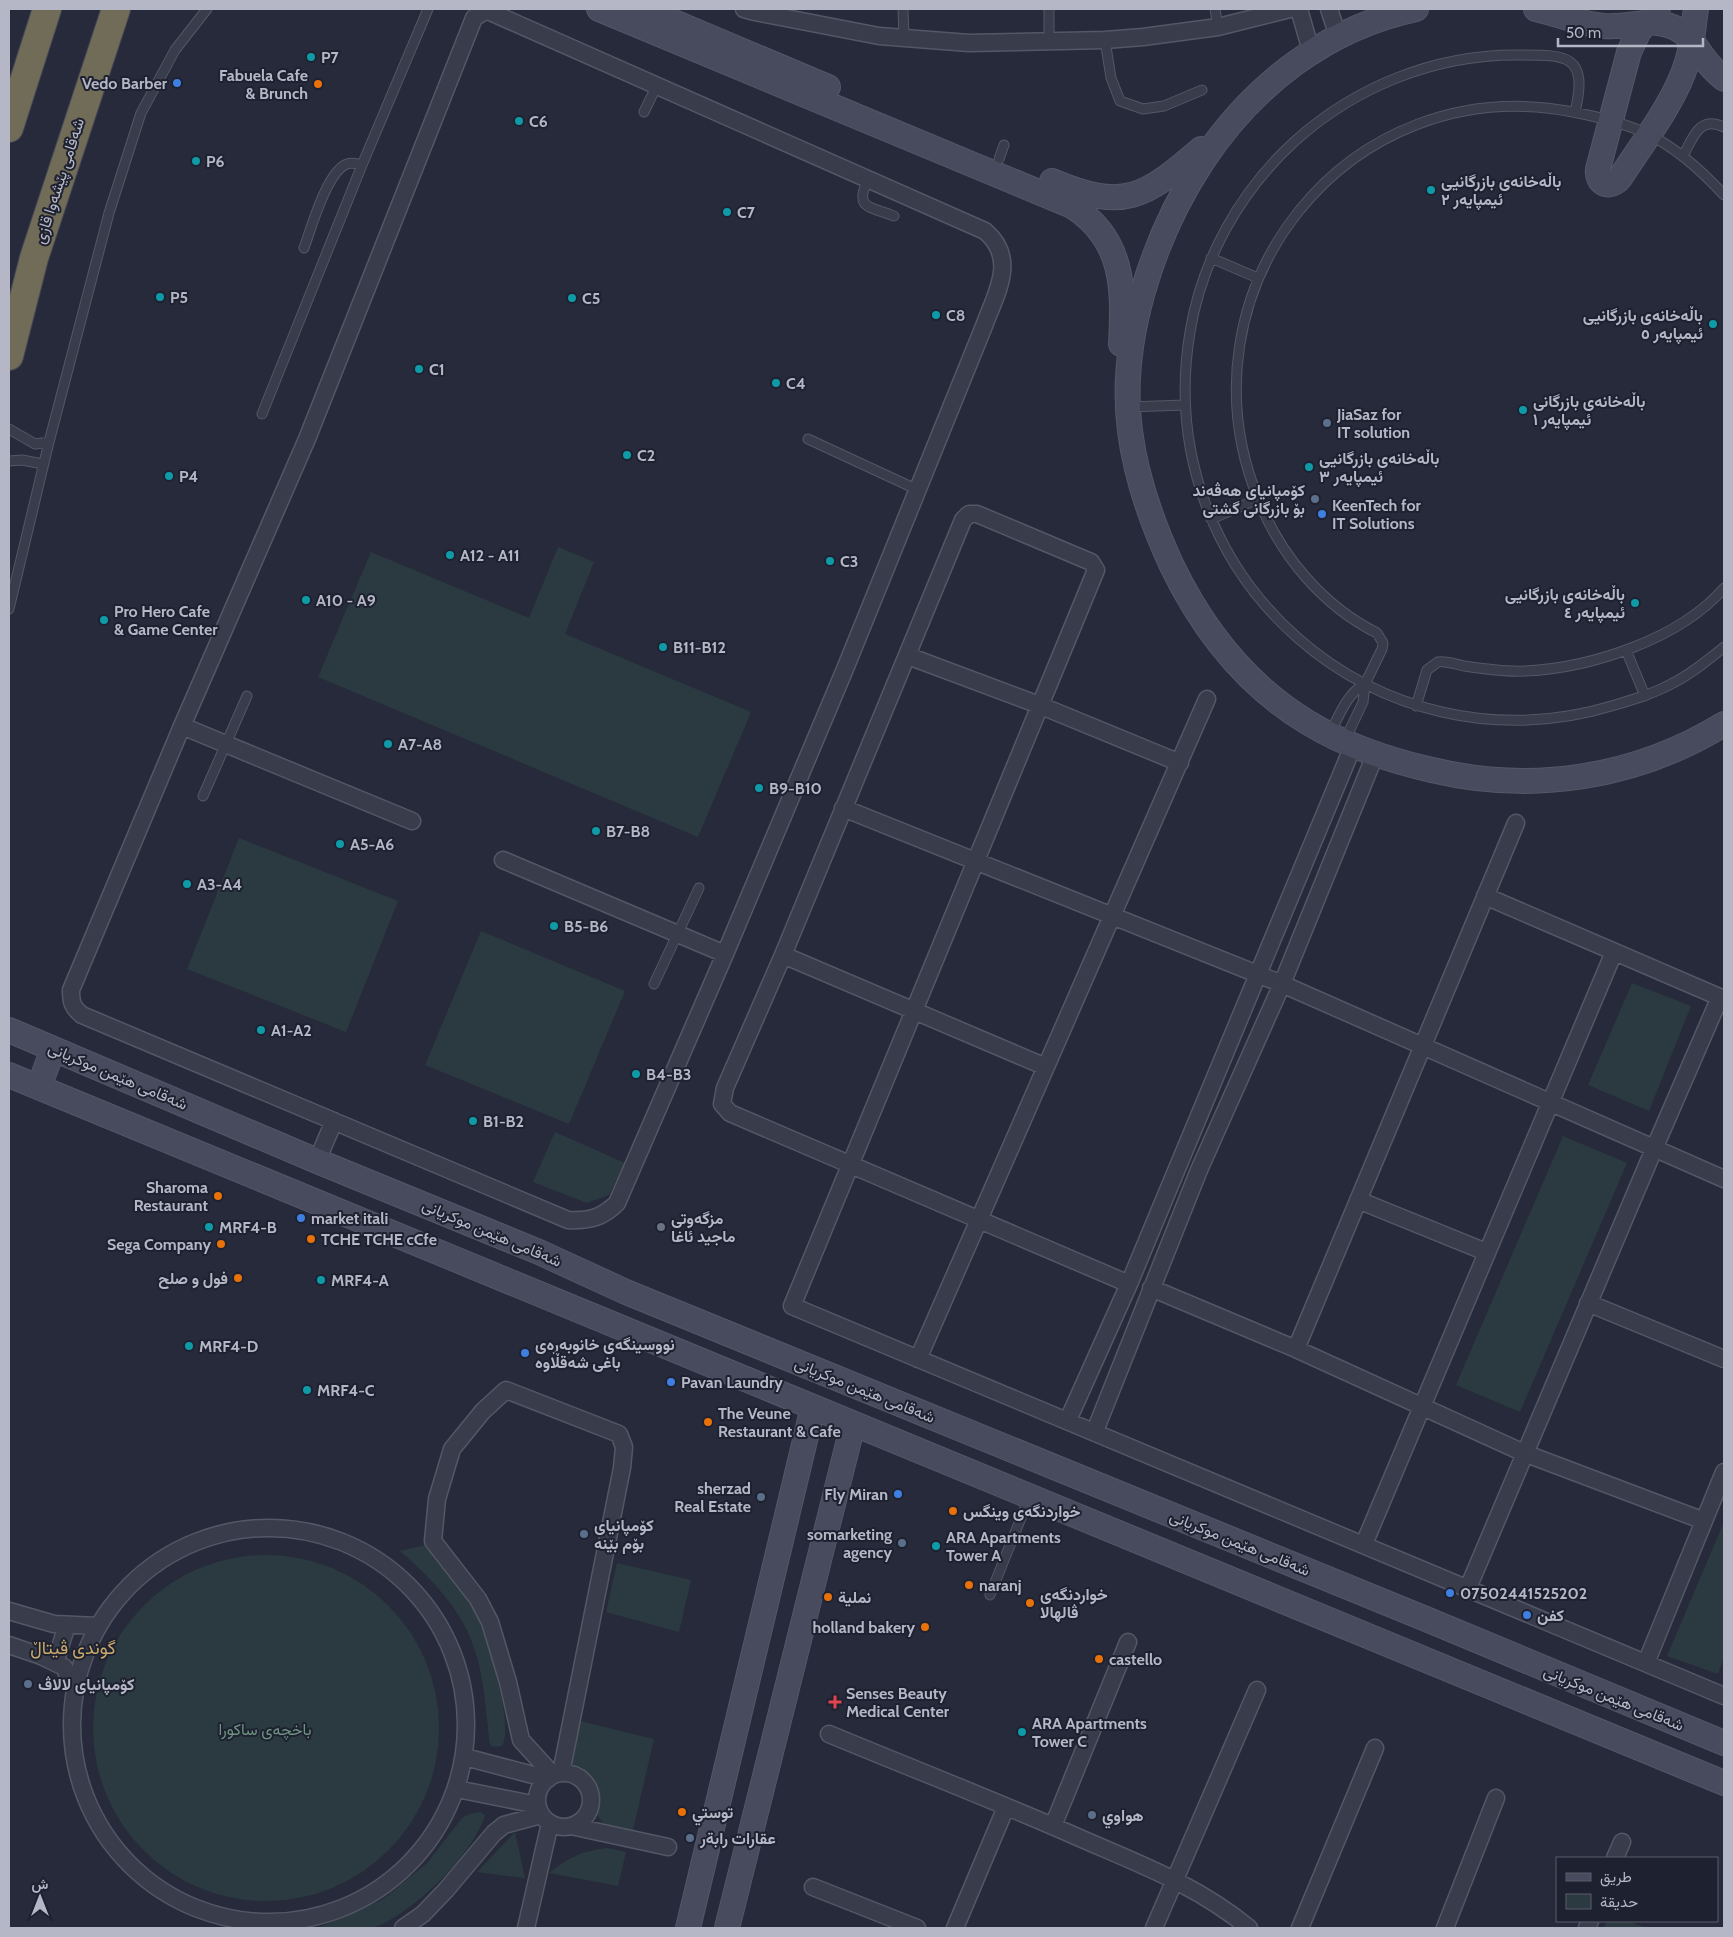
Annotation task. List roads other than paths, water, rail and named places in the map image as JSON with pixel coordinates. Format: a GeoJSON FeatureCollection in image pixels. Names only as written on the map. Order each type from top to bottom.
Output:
{"type":"FeatureCollection","features":[{"type":"Feature","properties":{"kind":"highway"},"geometry":{"type":"LineString","coordinates":[[9,128],[47,9]]}},
{"type":"Feature","properties":{"kind":"highway","name":"شەقامی پێشەوا قازی"},"geometry":{"type":"LineString","coordinates":[[9,356],[34,258],[116,9]]}},
{"type":"Feature","properties":{"kind":"street"},"geometry":{"type":"LineString","coordinates":[[599,9],[1063,202],[1094,223],[1110,244],[1118,269],[1122,306],[1120,361],[1128,405],[1134,460],[1166,554],[1194,608],[1215,638],[1244,672],[1288,710],[1309,724],[1342,741],[1403,764],[1481,779],[1509,782],[1566,779],[1617,770],[1653,759],[1682,747],[1724,724]]}},
{"type":"Feature","properties":{"kind":"street"},"geometry":{"type":"LineString","coordinates":[[643,9],[1002,152],[1084,194],[1114,197],[1128,196],[1141,192],[1166,179],[1226,129],[1270,82],[1312,52],[1338,36],[1370,22],[1416,9]]}},
{"type":"Feature","properties":{"kind":"street"},"geometry":{"type":"LineString","coordinates":[[744,9],[879,36],[969,43],[1105,40],[1218,27],[1290,9]]}},
{"type":"Feature","properties":{"kind":"street"},"geometry":{"type":"LineString","coordinates":[[1299,9],[1312,52]]}},
{"type":"Feature","properties":{"kind":"street"},"geometry":{"type":"LineString","coordinates":[[1329,9],[1338,36]]}},
{"type":"Feature","properties":{"kind":"street"},"geometry":{"type":"LineString","coordinates":[[1536,9],[1602,26],[1623,26],[1652,15]]}},
{"type":"Feature","properties":{"kind":"street"},"geometry":{"type":"LineString","coordinates":[[1652,15],[1639,31],[1629,52],[1597,175],[1604,184],[1616,183],[1649,134],[1681,79],[1692,40],[1696,9]]}},
{"type":"Feature","properties":{"kind":"street"},"geometry":{"type":"LineString","coordinates":[[483,12],[494,13],[868,179],[986,231],[996,240],[1003,262],[1003,274],[984,326],[845,669],[617,1204],[596,1219],[568,1220],[82,1015],[75,1010],[71,1002],[71,990],[306,439],[474,18],[483,12]]}},
{"type":"Feature","properties":{"kind":"street"},"geometry":{"type":"LineString","coordinates":[[1652,15],[1692,40],[1703,58],[1724,80]]}},
{"type":"Feature","properties":{"kind":"street"},"geometry":{"type":"LineString","coordinates":[[1128,405],[1129,368],[1134,335],[1150,267],[1175,209],[1191,180],[1226,129]]}},
{"type":"Feature","properties":{"kind":"street"},"geometry":{"type":"LineString","coordinates":[[1129,1284],[979,1220],[849,1164],[730,1113],[722,1104],[725,1088],[783,955],[963,520],[969,514],[977,514],[1091,562],[1096,570],[849,1164],[792,1306],[1095,1431],[1724,1696]]}},
{"type":"Feature","properties":{"kind":"street"},"geometry":{"type":"LineString","coordinates":[[908,656],[1040,705],[1180,762]]}},
{"type":"Feature","properties":{"kind":"street"},"geometry":{"type":"LineString","coordinates":[[918,1359],[1207,699]]}},
{"type":"Feature","properties":{"kind":"street"},"geometry":{"type":"LineString","coordinates":[[182,726],[412,820]]}},
{"type":"Feature","properties":{"kind":"street"},"geometry":{"type":"LineString","coordinates":[[1068,1420],[1129,1284],[1331,801],[1342,741]]}},
{"type":"Feature","properties":{"kind":"street"},"geometry":{"type":"LineString","coordinates":[[1095,1431],[1199,1170],[1282,984],[1375,755]]}},
{"type":"Feature","properties":{"kind":"street"},"geometry":{"type":"LineString","coordinates":[[1331,801],[1352,811]]}},
{"type":"Feature","properties":{"kind":"street"},"geometry":{"type":"LineString","coordinates":[[843,808],[1282,984],[1724,1179]]}},
{"type":"Feature","properties":{"kind":"street"},"geometry":{"type":"LineString","coordinates":[[1296,1349],[1516,823]]}},
{"type":"Feature","properties":{"kind":"street"},"geometry":{"type":"LineString","coordinates":[[503,860],[725,954]]}},
{"type":"Feature","properties":{"kind":"street"},"geometry":{"type":"LineString","coordinates":[[1468,1588],[1654,1149],[1722,998],[1485,896]]}},
{"type":"Feature","properties":{"kind":"street"},"geometry":{"type":"LineString","coordinates":[[1364,1544],[1549,1102],[1614,952]]}},
{"type":"Feature","properties":{"kind":"street"},"geometry":{"type":"LineString","coordinates":[[783,955],[1046,1067]]}},
{"type":"Feature","properties":{"kind":"street","name":"شەقامی هێمن موکریانی"},"geometry":{"type":"LineString","coordinates":[[9,1030],[539,1252],[663,1307],[1724,1743]]}},
{"type":"Feature","properties":{"kind":"street"},"geometry":{"type":"LineString","coordinates":[[39,1087],[53,1049]]}},
{"type":"Feature","properties":{"kind":"street"},"geometry":{"type":"LineString","coordinates":[[9,1075],[1724,1783]]}},
{"type":"Feature","properties":{"kind":"street"},"geometry":{"type":"LineString","coordinates":[[317,1160],[334,1122]]}},
{"type":"Feature","properties":{"kind":"street"},"geometry":{"type":"LineString","coordinates":[[1358,1200],[1486,1252]]}},
{"type":"Feature","properties":{"kind":"street"},"geometry":{"type":"LineString","coordinates":[[574,1307],[590,1275]]}},
{"type":"Feature","properties":{"kind":"street"},"geometry":{"type":"LineString","coordinates":[[1152,1288],[1296,1349],[1524,1454],[1704,1521]]}},
{"type":"Feature","properties":{"kind":"street"},"geometry":{"type":"LineString","coordinates":[[1588,1304],[1724,1360]]}},
{"type":"Feature","properties":{"kind":"street"},"geometry":{"type":"LineString","coordinates":[[526,1928],[543,1814],[537,1794],[540,1786],[554,1776],[622,1468],[624,1447],[619,1434],[506,1390],[483,1412],[452,1449],[437,1499],[433,1541],[478,1599],[490,1622],[508,1682],[521,1740],[554,1776]]}},
{"type":"Feature","properties":{"kind":"street"},"geometry":{"type":"LineString","coordinates":[[688,1928],[813,1407]]}},
{"type":"Feature","properties":{"kind":"street"},"geometry":{"type":"LineString","coordinates":[[727,1928],[853,1424]]}},
{"type":"Feature","properties":{"kind":"street"},"geometry":{"type":"LineString","coordinates":[[1646,1663],[1724,1472]]}},
{"type":"Feature","properties":{"kind":"street"},"geometry":{"type":"LineString","coordinates":[[262,1528],[312,1532],[359,1549],[400,1577],[434,1614],[456,1658],[467,1707],[465,1757],[457,1789],[439,1827],[414,1861],[381,1889],[344,1908],[303,1920],[261,1923],[219,1916],[179,1902],[144,1879],[114,1849],[91,1813],[77,1773],[71,1731],[74,1689],[83,1656],[98,1626],[128,1586],[167,1556],[213,1536],[262,1528]]}},
{"type":"Feature","properties":{"kind":"street"},"geometry":{"type":"LineString","coordinates":[[9,1611],[54,1624],[98,1626]]}},
{"type":"Feature","properties":{"kind":"street"},"geometry":{"type":"LineString","coordinates":[[55,1663],[66,1625]]}},
{"type":"Feature","properties":{"kind":"street"},"geometry":{"type":"LineString","coordinates":[[1053,1826],[1128,1642]]}},
{"type":"Feature","properties":{"kind":"street"},"geometry":{"type":"LineString","coordinates":[[9,1645],[41,1656],[64,1667],[74,1689]]}},
{"type":"Feature","properties":{"kind":"street"},"geometry":{"type":"LineString","coordinates":[[1488,1684],[1500,1650]]}},
{"type":"Feature","properties":{"kind":"street"},"geometry":{"type":"LineString","coordinates":[[1154,1928],[1257,1690]]}},
{"type":"Feature","properties":{"kind":"street"},"geometry":{"type":"LineString","coordinates":[[829,1734],[1053,1826],[1174,1879],[1225,1908],[1249,1928]]}},
{"type":"Feature","properties":{"kind":"street"},"geometry":{"type":"LineString","coordinates":[[1300,1928],[1375,1748]]}},
{"type":"Feature","properties":{"kind":"street"},"geometry":{"type":"LineString","coordinates":[[457,1789],[543,1814],[562,1827],[580,1822],[590,1807],[589,1790],[577,1777],[570,1774],[554,1776],[465,1757]]}},
{"type":"Feature","properties":{"kind":"street"},"geometry":{"type":"LineString","coordinates":[[1445,1928],[1496,1798]]}},
{"type":"Feature","properties":{"kind":"street"},"geometry":{"type":"LineString","coordinates":[[955,1928],[1006,1807]]}},
{"type":"Feature","properties":{"kind":"street"},"geometry":{"type":"LineString","coordinates":[[403,1928],[423,1914],[446,1890],[494,1833],[504,1825],[543,1814]]}},
{"type":"Feature","properties":{"kind":"street"},"geometry":{"type":"LineString","coordinates":[[571,1826],[668,1847]]}},
{"type":"Feature","properties":{"kind":"street"},"geometry":{"type":"LineString","coordinates":[[1616,1857],[1622,1842]]}},
{"type":"Feature","properties":{"kind":"street"},"geometry":{"type":"LineString","coordinates":[[813,1887],[917,1928]]}},
{"type":"Feature","properties":{"kind":"lane"},"geometry":{"type":"LineString","coordinates":[[9,609],[43,464],[109,213],[140,113],[174,50],[207,9]]}},
{"type":"Feature","properties":{"kind":"lane"},"geometry":{"type":"LineString","coordinates":[[262,414],[362,165],[428,9]]}},
{"type":"Feature","properties":{"kind":"lane"},"geometry":{"type":"LineString","coordinates":[[903,9],[904,38]]}},
{"type":"Feature","properties":{"kind":"lane"},"geometry":{"type":"LineString","coordinates":[[1049,9],[1049,41]]}},
{"type":"Feature","properties":{"kind":"lane"},"geometry":{"type":"LineString","coordinates":[[1215,9],[1218,27]]}},
{"type":"Feature","properties":{"kind":"lane"},"geometry":{"type":"LineString","coordinates":[[1105,40],[1111,78],[1120,101],[1143,109],[1164,106],[1202,90]]}},
{"type":"Feature","properties":{"kind":"lane"},"geometry":{"type":"LineString","coordinates":[[1575,112],[1579,96],[1578,71],[1571,61],[1561,57],[1511,55],[1479,57],[1448,62],[1393,78],[1332,111],[1282,153],[1241,202],[1211,258],[1200,288],[1190,326],[1184,382],[1189,445],[1196,476],[1211,519],[1234,564],[1272,615],[1295,637],[1318,655],[1366,684],[1416,706],[1490,721],[1561,719],[1595,712],[1645,696],[1675,682],[1724,647]]}},
{"type":"Feature","properties":{"kind":"lane"},"geometry":{"type":"LineString","coordinates":[[644,112],[657,85]]}},
{"type":"Feature","properties":{"kind":"lane"},"geometry":{"type":"LineString","coordinates":[[1342,741],[1363,702],[1366,684],[1382,649],[1381,638],[1377,633],[1329,601],[1309,581],[1276,537],[1251,483],[1237,424],[1235,395],[1236,365],[1240,335],[1258,278],[1287,226],[1326,181],[1357,156],[1392,136],[1430,119],[1488,108],[1546,107],[1611,120],[1649,134],[1683,156],[1724,194]]}},
{"type":"Feature","properties":{"kind":"lane"},"geometry":{"type":"LineString","coordinates":[[1683,156],[1698,129],[1711,123],[1724,127]]}},
{"type":"Feature","properties":{"kind":"lane"},"geometry":{"type":"LineString","coordinates":[[304,248],[333,176],[346,164],[362,165]]}},
{"type":"Feature","properties":{"kind":"lane"},"geometry":{"type":"LineString","coordinates":[[868,179],[862,193],[862,199],[865,204],[894,216]]}},
{"type":"Feature","properties":{"kind":"lane"},"geometry":{"type":"LineString","coordinates":[[1211,258],[1258,278]]}},
{"type":"Feature","properties":{"kind":"lane"},"geometry":{"type":"LineString","coordinates":[[1128,405],[1185,405]]}},
{"type":"Feature","properties":{"kind":"lane"},"geometry":{"type":"LineString","coordinates":[[9,430],[35,444],[49,442]]}},
{"type":"Feature","properties":{"kind":"lane"},"geometry":{"type":"LineString","coordinates":[[808,439],[918,490]]}},
{"type":"Feature","properties":{"kind":"lane"},"geometry":{"type":"LineString","coordinates":[[9,461],[22,460],[43,464]]}},
{"type":"Feature","properties":{"kind":"lane"},"geometry":{"type":"LineString","coordinates":[[1211,519],[1258,499]]}},
{"type":"Feature","properties":{"kind":"lane"},"geometry":{"type":"LineString","coordinates":[[1416,706],[1427,670],[1438,662],[1498,670],[1524,671],[1583,663],[1654,639],[1705,606],[1724,588]]}},
{"type":"Feature","properties":{"kind":"lane"},"geometry":{"type":"LineString","coordinates":[[1626,650],[1645,696]]}},
{"type":"Feature","properties":{"kind":"lane"},"geometry":{"type":"LineString","coordinates":[[1342,741],[1350,696],[1366,684]]}},
{"type":"Feature","properties":{"kind":"lane"},"geometry":{"type":"LineString","coordinates":[[203,796],[247,696]]}},
{"type":"Feature","properties":{"kind":"lane"},"geometry":{"type":"LineString","coordinates":[[654,984],[699,888]]}},
{"type":"Feature","properties":{"kind":"lane"},"geometry":{"type":"LineString","coordinates":[[990,1595],[1030,1496]]}},
{"type":"Feature","properties":{"kind":"place","name":"P7"},"geometry":{"type":"Point","coordinates":[311,57]}},
{"type":"Feature","properties":{"kind":"place","name":"Vedo Barber"},"geometry":{"type":"Point","coordinates":[177,83]}},
{"type":"Feature","properties":{"kind":"place","name":"Fabuela Cafe & Brunch"},"geometry":{"type":"Point","coordinates":[318,84]}},
{"type":"Feature","properties":{"kind":"place","name":"C6"},"geometry":{"type":"Point","coordinates":[519,121]}},
{"type":"Feature","properties":{"kind":"place","name":"P6"},"geometry":{"type":"Point","coordinates":[196,161]}},
{"type":"Feature","properties":{"kind":"place","name":"باڵەخانەی بازرگانیی ئیمپایەر ٢"},"geometry":{"type":"Point","coordinates":[1431,190]}},
{"type":"Feature","properties":{"kind":"place","name":"C7"},"geometry":{"type":"Point","coordinates":[727,212]}},
{"type":"Feature","properties":{"kind":"place","name":"P5"},"geometry":{"type":"Point","coordinates":[160,297]}},
{"type":"Feature","properties":{"kind":"place","name":"C5"},"geometry":{"type":"Point","coordinates":[572,298]}},
{"type":"Feature","properties":{"kind":"place","name":"C8"},"geometry":{"type":"Point","coordinates":[936,315]}},
{"type":"Feature","properties":{"kind":"place","name":"باڵەخانەی بازرگانیی ئیمپایەر ٥"},"geometry":{"type":"Point","coordinates":[1713,324]}},
{"type":"Feature","properties":{"kind":"place","name":"C1"},"geometry":{"type":"Point","coordinates":[419,369]}},
{"type":"Feature","properties":{"kind":"place","name":"C4"},"geometry":{"type":"Point","coordinates":[776,383]}},
{"type":"Feature","properties":{"kind":"place","name":"باڵەخانەی بازرگانی ئیمپایەر ١"},"geometry":{"type":"Point","coordinates":[1523,410]}},
{"type":"Feature","properties":{"kind":"place","name":"JiaSaz for IT solution"},"geometry":{"type":"Point","coordinates":[1327,423]}},
{"type":"Feature","properties":{"kind":"place","name":"C2"},"geometry":{"type":"Point","coordinates":[627,455]}},
{"type":"Feature","properties":{"kind":"place","name":"باڵەخانەی بازرگانیی ئیمپایەر ٣"},"geometry":{"type":"Point","coordinates":[1309,467]}},
{"type":"Feature","properties":{"kind":"place","name":"P4"},"geometry":{"type":"Point","coordinates":[169,476]}},
{"type":"Feature","properties":{"kind":"place","name":"کۆمپانیای ھەڤەند بۆ بازرگانی گشتی"},"geometry":{"type":"Point","coordinates":[1315,499]}},
{"type":"Feature","properties":{"kind":"place","name":"KeenTech for IT Solutions"},"geometry":{"type":"Point","coordinates":[1322,514]}},
{"type":"Feature","properties":{"kind":"place","name":"A12 - A11"},"geometry":{"type":"Point","coordinates":[450,555]}},
{"type":"Feature","properties":{"kind":"place","name":"C3"},"geometry":{"type":"Point","coordinates":[830,561]}},
{"type":"Feature","properties":{"kind":"place","name":"A10 - A9"},"geometry":{"type":"Point","coordinates":[306,600]}},
{"type":"Feature","properties":{"kind":"place","name":"باڵەخانەی بازرگانیی ئیمپایەر ٤"},"geometry":{"type":"Point","coordinates":[1635,603]}},
{"type":"Feature","properties":{"kind":"place","name":"Pro Hero Cafe & Game Center"},"geometry":{"type":"Point","coordinates":[104,620]}},
{"type":"Feature","properties":{"kind":"place","name":"B11-B12"},"geometry":{"type":"Point","coordinates":[663,647]}},
{"type":"Feature","properties":{"kind":"place","name":"A7-A8"},"geometry":{"type":"Point","coordinates":[388,744]}},
{"type":"Feature","properties":{"kind":"place","name":"B9-B10"},"geometry":{"type":"Point","coordinates":[759,788]}},
{"type":"Feature","properties":{"kind":"place","name":"B7-B8"},"geometry":{"type":"Point","coordinates":[596,831]}},
{"type":"Feature","properties":{"kind":"place","name":"A5-A6"},"geometry":{"type":"Point","coordinates":[340,844]}},
{"type":"Feature","properties":{"kind":"place","name":"A3-A4"},"geometry":{"type":"Point","coordinates":[187,884]}},
{"type":"Feature","properties":{"kind":"place","name":"B5-B6"},"geometry":{"type":"Point","coordinates":[554,926]}},
{"type":"Feature","properties":{"kind":"place","name":"A1-A2"},"geometry":{"type":"Point","coordinates":[261,1030]}},
{"type":"Feature","properties":{"kind":"place","name":"B4-B3"},"geometry":{"type":"Point","coordinates":[636,1074]}},
{"type":"Feature","properties":{"kind":"place","name":"B1-B2"},"geometry":{"type":"Point","coordinates":[473,1121]}},
{"type":"Feature","properties":{"kind":"place","name":"Sharoma Restaurant"},"geometry":{"type":"Point","coordinates":[218,1196]}},
{"type":"Feature","properties":{"kind":"place","name":"market itali"},"geometry":{"type":"Point","coordinates":[301,1218]}},
{"type":"Feature","properties":{"kind":"place","name":"MRF4-B"},"geometry":{"type":"Point","coordinates":[209,1227]}},
{"type":"Feature","properties":{"kind":"place","name":"مزگەوتی ماجید ئاغا"},"geometry":{"type":"Point","coordinates":[661,1227]}},
{"type":"Feature","properties":{"kind":"place","name":"TCHE TCHE cCfe"},"geometry":{"type":"Point","coordinates":[311,1239]}},
{"type":"Feature","properties":{"kind":"place","name":"Sega Company"},"geometry":{"type":"Point","coordinates":[221,1244]}},
{"type":"Feature","properties":{"kind":"place","name":"فول و صلح"},"geometry":{"type":"Point","coordinates":[238,1278]}},
{"type":"Feature","properties":{"kind":"place","name":"MRF4-A"},"geometry":{"type":"Point","coordinates":[321,1280]}},
{"type":"Feature","properties":{"kind":"place","name":"MRF4-D"},"geometry":{"type":"Point","coordinates":[189,1346]}},
{"type":"Feature","properties":{"kind":"place","name":"نووسینگەی خانوبەرەی باغی شەقڵاوە"},"geometry":{"type":"Point","coordinates":[525,1353]}},
{"type":"Feature","properties":{"kind":"place","name":"Pavan Laundry"},"geometry":{"type":"Point","coordinates":[671,1382]}},
{"type":"Feature","properties":{"kind":"place","name":"MRF4-C"},"geometry":{"type":"Point","coordinates":[307,1390]}},
{"type":"Feature","properties":{"kind":"place","name":"The Veune Restaurant & Cafe"},"geometry":{"type":"Point","coordinates":[708,1422]}},
{"type":"Feature","properties":{"kind":"place","name":"Fly Miran"},"geometry":{"type":"Point","coordinates":[898,1494]}},
{"type":"Feature","properties":{"kind":"place","name":"sherzad Real Estate"},"geometry":{"type":"Point","coordinates":[761,1497]}},
{"type":"Feature","properties":{"kind":"place","name":"خواردنگەی وینگس"},"geometry":{"type":"Point","coordinates":[953,1511]}},
{"type":"Feature","properties":{"kind":"place","name":"کۆمپانیای بۆم بێنە"},"geometry":{"type":"Point","coordinates":[584,1534]}},
{"type":"Feature","properties":{"kind":"place","name":"somarketing agency"},"geometry":{"type":"Point","coordinates":[902,1543]}},
{"type":"Feature","properties":{"kind":"place","name":"ARA Apartments Tower A"},"geometry":{"type":"Point","coordinates":[936,1546]}},
{"type":"Feature","properties":{"kind":"place","name":"naranj"},"geometry":{"type":"Point","coordinates":[969,1585]}},
{"type":"Feature","properties":{"kind":"place","name":"07502441525202"},"geometry":{"type":"Point","coordinates":[1450,1593]}},
{"type":"Feature","properties":{"kind":"place","name":"نملية"},"geometry":{"type":"Point","coordinates":[828,1597]}},
{"type":"Feature","properties":{"kind":"place","name":"خواردنگەی ڤالهالا"},"geometry":{"type":"Point","coordinates":[1030,1603]}},
{"type":"Feature","properties":{"kind":"place","name":"كفن"},"geometry":{"type":"Point","coordinates":[1527,1615]}},
{"type":"Feature","properties":{"kind":"place","name":"holland bakery"},"geometry":{"type":"Point","coordinates":[925,1627]}},
{"type":"Feature","properties":{"kind":"place","name":"castello"},"geometry":{"type":"Point","coordinates":[1099,1659]}},
{"type":"Feature","properties":{"kind":"place","name":"کۆمپانیای لالاڤ"},"geometry":{"type":"Point","coordinates":[28,1684]}},
{"type":"Feature","properties":{"kind":"place","name":"Senses Beauty Medical Center"},"geometry":{"type":"Point","coordinates":[835,1702]}},
{"type":"Feature","properties":{"kind":"place","name":"ARA Apartments Tower C"},"geometry":{"type":"Point","coordinates":[1022,1732]}},
{"type":"Feature","properties":{"kind":"place","name":"توستي"},"geometry":{"type":"Point","coordinates":[682,1812]}},
{"type":"Feature","properties":{"kind":"place","name":"هواوي"},"geometry":{"type":"Point","coordinates":[1092,1815]}},
{"type":"Feature","properties":{"kind":"place","name":"عقارات رابةر"},"geometry":{"type":"Point","coordinates":[690,1838]}},
{"type":"Feature","properties":{"kind":"district","name":"گوندی ڤیتاڵ"},"geometry":{"type":"Point","coordinates":[73,1648]}},
{"type":"Feature","properties":{"kind":"park label","name":"باخچەی ساکورا"},"geometry":{"type":"Point","coordinates":[265,1729]}}]}
